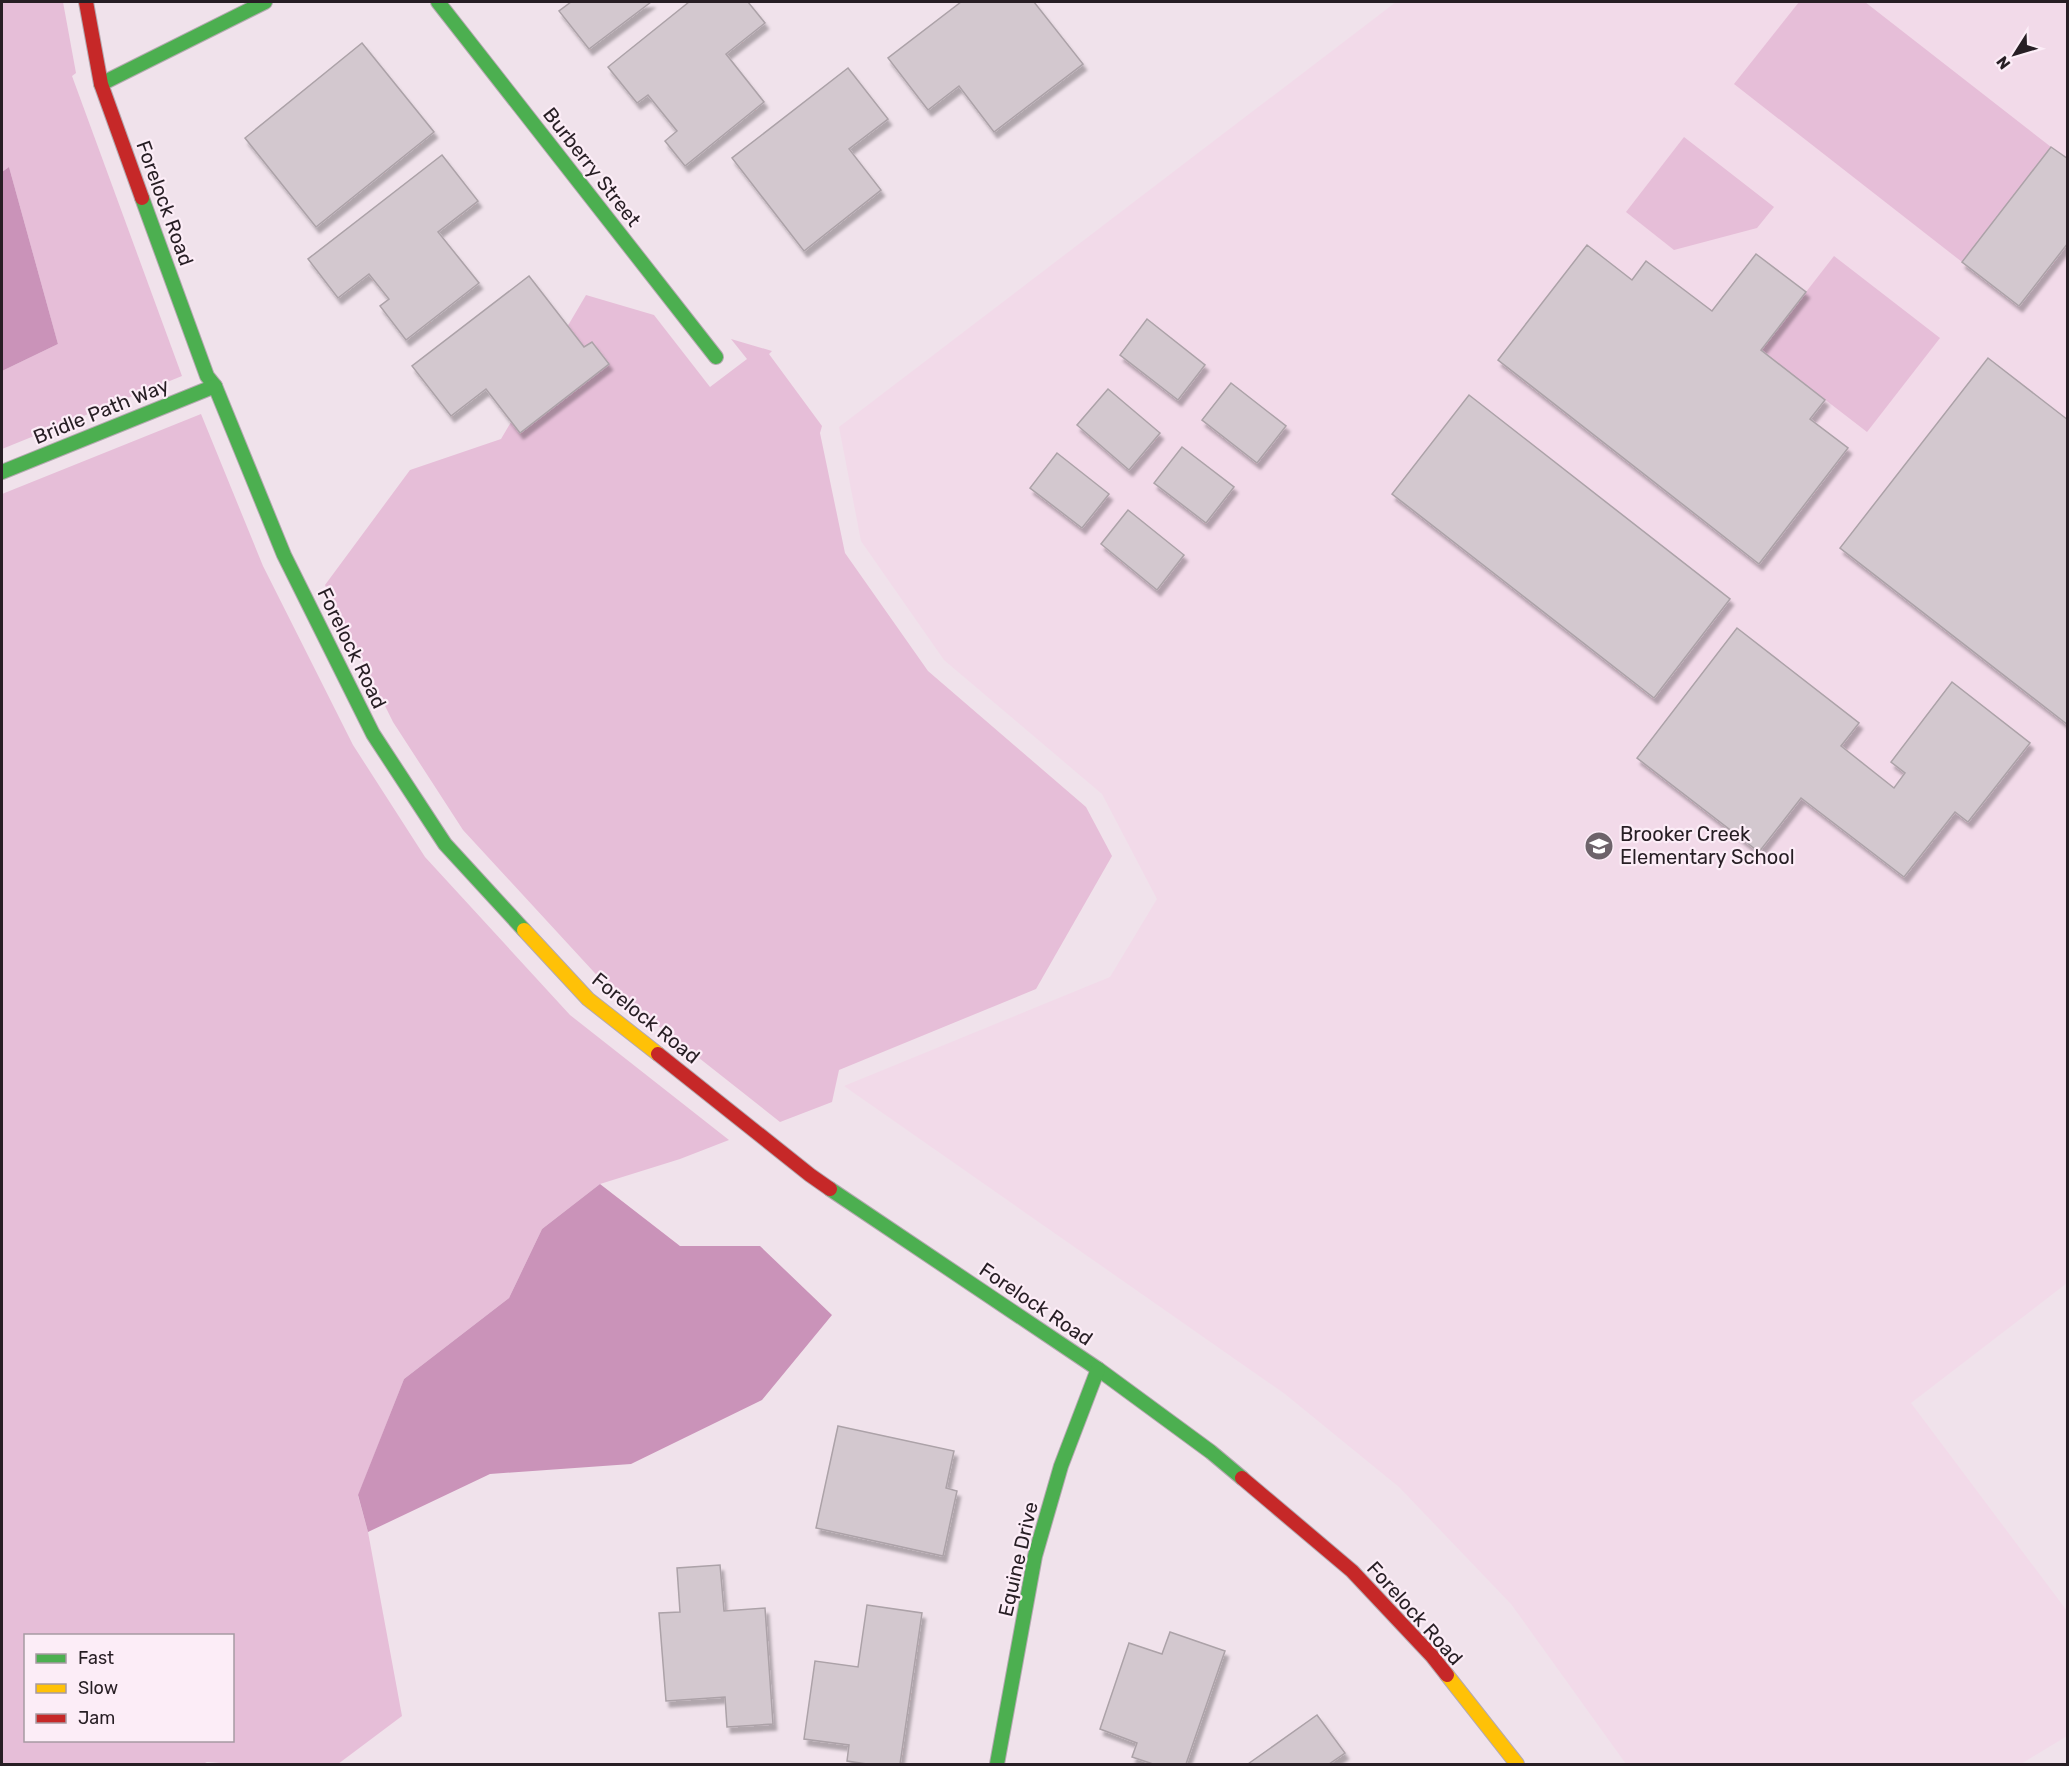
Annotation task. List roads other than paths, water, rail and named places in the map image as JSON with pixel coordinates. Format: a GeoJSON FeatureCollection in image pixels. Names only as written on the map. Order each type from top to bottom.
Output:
{"type":"FeatureCollection","features":[{"type":"Feature","properties":{"kind":"street","name":"Forelock Road"},"geometry":{"type":"LineString","coordinates":[[86,2],[101,84],[207,376],[215,386],[284,555],[373,734],[445,844],[588,999],[810,1175],[1098,1369],[1211,1452],[1352,1571],[1431,1656],[1517,1764]]}},
{"type":"Feature","properties":{"kind":"street"},"geometry":{"type":"LineString","coordinates":[[101,84],[265,2]]}},
{"type":"Feature","properties":{"kind":"street","name":"Burberry Street"},"geometry":{"type":"LineString","coordinates":[[438,2],[716,357]]}},
{"type":"Feature","properties":{"kind":"street","name":"Bridle Path Way"},"geometry":{"type":"LineString","coordinates":[[2,472],[215,386]]}},
{"type":"Feature","properties":{"kind":"street","name":"Equine Drive"},"geometry":{"type":"LineString","coordinates":[[997,1764],[1035,1556],[1061,1466],[1098,1369]]}},
{"type":"Feature","properties":{"kind":"place","name":"Brooker Creek Elementary School"},"geometry":{"type":"Point","coordinates":[1599,846]}}]}
